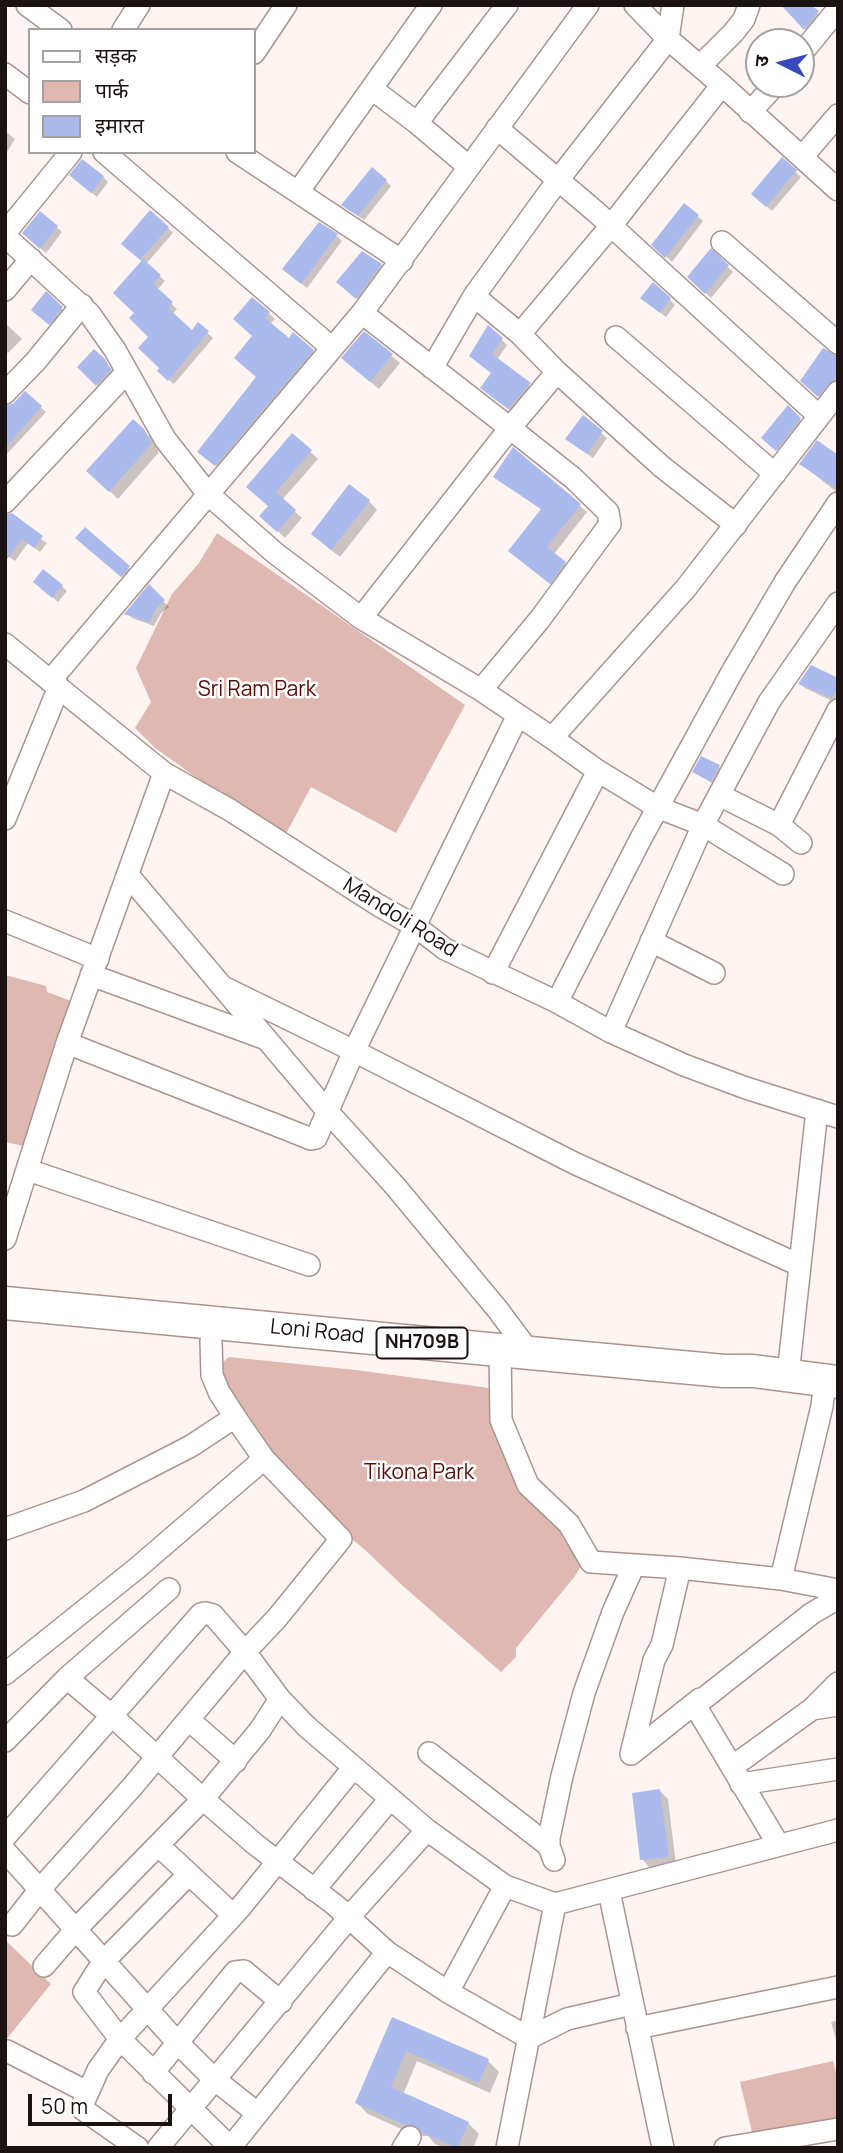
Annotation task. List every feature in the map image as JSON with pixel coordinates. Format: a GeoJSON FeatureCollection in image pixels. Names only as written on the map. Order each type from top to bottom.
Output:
{"type":"FeatureCollection","features":[{"type":"Feature","properties":{"kind":"highway","name":"Loni Road"},"geometry":{"type":"LineString","coordinates":[[5,1303],[831,1387]]}},
{"type":"Feature","properties":{"kind":"highway","name":"Loni Road"},"geometry":{"type":"LineString","coordinates":[[5,1321],[211,1342],[510,1356],[788,1376],[831,1387]]}},
{"type":"Feature","properties":{"kind":"street"},"geometry":{"type":"LineString","coordinates":[[27,5],[58,28]]}},
{"type":"Feature","properties":{"kind":"street"},"geometry":{"type":"LineString","coordinates":[[124,28],[139,5]]}},
{"type":"Feature","properties":{"kind":"street"},"geometry":{"type":"LineString","coordinates":[[256,50],[286,5]]}},
{"type":"Feature","properties":{"kind":"street"},"geometry":{"type":"LineString","coordinates":[[298,192],[431,5]]}},
{"type":"Feature","properties":{"kind":"street"},"geometry":{"type":"LineString","coordinates":[[417,123],[507,5]]}},
{"type":"Feature","properties":{"kind":"street"},"geometry":{"type":"LineString","coordinates":[[5,819],[54,684],[208,494],[362,313],[587,5]]}},
{"type":"Feature","properties":{"kind":"street"},"geometry":{"type":"LineString","coordinates":[[635,5],[668,39],[723,85],[838,190]]}},
{"type":"Feature","properties":{"kind":"street"},"geometry":{"type":"LineString","coordinates":[[432,368],[474,296],[558,180],[668,39],[673,5]]}},
{"type":"Feature","properties":{"kind":"street"},"geometry":{"type":"LineString","coordinates":[[700,66],[744,19],[749,5]]}},
{"type":"Feature","properties":{"kind":"street"},"geometry":{"type":"LineString","coordinates":[[815,37],[838,9]]}},
{"type":"Feature","properties":{"kind":"street"},"geometry":{"type":"LineString","coordinates":[[5,74],[28,91]]}},
{"type":"Feature","properties":{"kind":"street"},"geometry":{"type":"LineString","coordinates":[[520,334],[610,227],[723,85]]}},
{"type":"Feature","properties":{"kind":"street"},"geometry":{"type":"LineString","coordinates":[[372,89],[470,167]]}},
{"type":"Feature","properties":{"kind":"street"},"geometry":{"type":"LineString","coordinates":[[750,112],[763,98]]}},
{"type":"Feature","properties":{"kind":"street"},"geometry":{"type":"LineString","coordinates":[[802,158],[838,115]]}},
{"type":"Feature","properties":{"kind":"street"},"geometry":{"type":"LineString","coordinates":[[498,128],[720,324],[831,406],[686,588],[552,738]]}},
{"type":"Feature","properties":{"kind":"street"},"geometry":{"type":"LineString","coordinates":[[69,154],[5,234],[82,305],[115,350],[165,439],[208,494],[275,553],[361,618],[481,690],[597,771],[657,807],[703,825],[783,874]]}},
{"type":"Feature","properties":{"kind":"street"},"geometry":{"type":"LineString","coordinates":[[106,154],[332,348]]}},
{"type":"Feature","properties":{"kind":"street"},"geometry":{"type":"LineString","coordinates":[[240,154],[402,261]]}},
{"type":"Feature","properties":{"kind":"street"},"geometry":{"type":"LineString","coordinates":[[722,242],[838,343]]}},
{"type":"Feature","properties":{"kind":"street"},"geometry":{"type":"LineString","coordinates":[[5,290],[31,259]]}},
{"type":"Feature","properties":{"kind":"street"},"geometry":{"type":"LineString","coordinates":[[474,296],[520,334],[557,372],[662,466],[736,525]]}},
{"type":"Feature","properties":{"kind":"street"},"geometry":{"type":"LineString","coordinates":[[5,393],[35,362],[82,305]]}},
{"type":"Feature","properties":{"kind":"street"},"geometry":{"type":"LineString","coordinates":[[362,313],[573,478],[608,512],[611,520],[608,528],[555,599],[481,690]]}},
{"type":"Feature","properties":{"kind":"street"},"geometry":{"type":"LineString","coordinates":[[616,337],[775,474]]}},
{"type":"Feature","properties":{"kind":"street"},"geometry":{"type":"LineString","coordinates":[[5,502],[127,372]]}},
{"type":"Feature","properties":{"kind":"street"},"geometry":{"type":"LineString","coordinates":[[361,618],[557,372]]}},
{"type":"Feature","properties":{"kind":"street"},"geometry":{"type":"LineString","coordinates":[[557,1002],[657,807],[785,582],[838,503]]}},
{"type":"Feature","properties":{"kind":"street"},"geometry":{"type":"LineString","coordinates":[[611,1032],[703,825],[769,702],[838,603]]}},
{"type":"Feature","properties":{"kind":"street","name":"Mandoli Road"},"geometry":{"type":"LineString","coordinates":[[5,644],[164,773],[230,810],[415,926],[445,949],[557,1002],[611,1032],[684,1065],[838,1117]]}},
{"type":"Feature","properties":{"kind":"street"},"geometry":{"type":"LineString","coordinates":[[779,825],[838,710]]}},
{"type":"Feature","properties":{"kind":"street"},"geometry":{"type":"LineString","coordinates":[[67,1043],[311,1139],[318,1136],[354,1051],[518,715]]}},
{"type":"Feature","properties":{"kind":"street"},"geometry":{"type":"LineString","coordinates":[[493,973],[597,771]]}},
{"type":"Feature","properties":{"kind":"street"},"geometry":{"type":"LineString","coordinates":[[7,1227],[28,1170],[67,1043],[164,773]]}},
{"type":"Feature","properties":{"kind":"street"},"geometry":{"type":"LineString","coordinates":[[719,795],[779,825],[801,843]]}},
{"type":"Feature","properties":{"kind":"street"},"geometry":{"type":"LineString","coordinates":[[128,875],[498,1310],[510,1356],[501,1420],[528,1485],[569,1524],[591,1562],[781,1579],[838,1590]]}},
{"type":"Feature","properties":{"kind":"street"},"geometry":{"type":"LineString","coordinates":[[5,921],[94,967],[266,1039]]}},
{"type":"Feature","properties":{"kind":"street"},"geometry":{"type":"LineString","coordinates":[[651,941],[714,973]]}},
{"type":"Feature","properties":{"kind":"street"},"geometry":{"type":"LineString","coordinates":[[225,988],[574,1163],[799,1265]]}},
{"type":"Feature","properties":{"kind":"street"},"geometry":{"type":"LineString","coordinates":[[788,1376],[817,1110]]}},
{"type":"Feature","properties":{"kind":"street"},"geometry":{"type":"LineString","coordinates":[[28,1170],[309,1265]]}},
{"type":"Feature","properties":{"kind":"street"},"geometry":{"type":"LineString","coordinates":[[12,1925],[245,1652],[278,1618],[341,1539],[264,1460],[234,1417],[212,1375],[211,1342]]}},
{"type":"Feature","properties":{"kind":"street"},"geometry":{"type":"LineString","coordinates":[[781,1579],[822,1406],[831,1387]]}},
{"type":"Feature","properties":{"kind":"street"},"geometry":{"type":"LineString","coordinates":[[5,1529],[84,1501],[191,1446],[234,1417]]}},
{"type":"Feature","properties":{"kind":"street"},"geometry":{"type":"LineString","coordinates":[[5,1674],[136,1569],[264,1460]]}},
{"type":"Feature","properties":{"kind":"street"},"geometry":{"type":"LineString","coordinates":[[429,1753],[551,1853],[562,1776],[584,1693],[613,1612],[634,1565]]}},
{"type":"Feature","properties":{"kind":"street"},"geometry":{"type":"LineString","coordinates":[[680,1568],[662,1645],[654,1660],[631,1754],[811,1614],[838,1598]]}},
{"type":"Feature","properties":{"kind":"street"},"geometry":{"type":"LineString","coordinates":[[5,1741],[66,1678],[169,1589]]}},
{"type":"Feature","properties":{"kind":"street"},"geometry":{"type":"LineString","coordinates":[[5,1837],[205,1612],[213,1615],[245,1652],[280,1699],[353,1768],[427,1830],[505,1886],[555,1903],[838,1830]]}},
{"type":"Feature","properties":{"kind":"street"},"geometry":{"type":"LineString","coordinates":[[66,1678],[203,1799],[387,1952],[448,1992],[529,2038]]}},
{"type":"Feature","properties":{"kind":"street"},"geometry":{"type":"LineString","coordinates":[[737,1776],[838,1683]]}},
{"type":"Feature","properties":{"kind":"street"},"geometry":{"type":"LineString","coordinates":[[44,1966],[76,1929],[203,1799],[236,1760],[280,1699]]}},
{"type":"Feature","properties":{"kind":"street"},"geometry":{"type":"LineString","coordinates":[[700,1699],[697,1706],[699,1712],[778,1844]]}},
{"type":"Feature","properties":{"kind":"street"},"geometry":{"type":"LineString","coordinates":[[812,1709],[838,1705]]}},
{"type":"Feature","properties":{"kind":"street"},"geometry":{"type":"LineString","coordinates":[[189,1720],[236,1760]]}},
{"type":"Feature","properties":{"kind":"street"},"geometry":{"type":"LineString","coordinates":[[138,2148],[81,2108],[98,2070],[120,2039],[278,1863],[353,1768]]}},
{"type":"Feature","properties":{"kind":"street"},"geometry":{"type":"LineString","coordinates":[[737,1776],[838,1769]]}},
{"type":"Feature","properties":{"kind":"street"},"geometry":{"type":"LineString","coordinates":[[314,1889],[390,1799]]}},
{"type":"Feature","properties":{"kind":"street"},"geometry":{"type":"LineString","coordinates":[[158,2148],[349,1918],[427,1830]]}},
{"type":"Feature","properties":{"kind":"street"},"geometry":{"type":"LineString","coordinates":[[158,1845],[233,1915]]}},
{"type":"Feature","properties":{"kind":"street"},"geometry":{"type":"LineString","coordinates":[[5,1851],[177,2042],[214,2079],[257,2113]]}},
{"type":"Feature","properties":{"kind":"street"},"geometry":{"type":"LineString","coordinates":[[189,1874],[103,1962],[84,1992],[120,2039],[230,2148],[387,1952]]}},
{"type":"Feature","properties":{"kind":"street"},"geometry":{"type":"LineString","coordinates":[[448,1992],[505,1886]]}},
{"type":"Feature","properties":{"kind":"street"},"geometry":{"type":"LineString","coordinates":[[608,1891],[663,2148]]}},
{"type":"Feature","properties":{"kind":"street"},"geometry":{"type":"LineString","coordinates":[[507,2148],[555,1903]]}},
{"type":"Feature","properties":{"kind":"street"},"geometry":{"type":"LineString","coordinates":[[153,2073],[238,1970],[244,1971],[281,2002]]}},
{"type":"Feature","properties":{"kind":"street"},"geometry":{"type":"LineString","coordinates":[[637,2028],[838,1987]]}},
{"type":"Feature","properties":{"kind":"street"},"geometry":{"type":"LineString","coordinates":[[529,2038],[567,2019],[632,2004]]}},
{"type":"Feature","properties":{"kind":"street"},"geometry":{"type":"LineString","coordinates":[[7,2051],[87,2092]]}},
{"type":"Feature","properties":{"kind":"street"},"geometry":{"type":"LineString","coordinates":[[725,2148],[838,2129]]}},
{"type":"Feature","properties":{"kind":"green space","name":"Sri Ram Park"},"geometry":{"type":"Polygon","coordinates":[[[217,533],[465,705],[396,833],[311,787],[283,839],[155,748],[135,728],[151,702],[136,668],[172,594],[199,563],[217,533]]]}},
{"type":"Feature","properties":{"kind":"green space"},"geometry":{"type":"Polygon","coordinates":[[[5,975],[46,986],[47,992],[74,1002],[23,1146],[5,1142],[5,975]]]}},
{"type":"Feature","properties":{"kind":"green space","name":"Tikona Park"},"geometry":{"type":"Polygon","coordinates":[[[229,1357],[356,1370],[497,1389],[497,1407],[583,1562],[575,1576],[516,1648],[516,1657],[501,1672],[363,1548],[329,1521],[278,1465],[219,1381],[223,1362],[229,1357]]]}},
{"type":"Feature","properties":{"kind":"green space"},"geometry":{"type":"Polygon","coordinates":[[[5,1940],[51,1984],[5,2041],[5,1940]]]}},
{"type":"Feature","properties":{"kind":"green space"},"geometry":{"type":"Polygon","coordinates":[[[833,2061],[838,2080],[838,2117],[753,2136],[740,2082],[833,2061]]]}},
{"type":"Feature","properties":{"kind":"building"},"geometry":{"type":"Polygon","coordinates":[[[781,5],[811,5],[819,11],[806,28],[802,28],[781,5]]]}},
{"type":"Feature","properties":{"kind":"building"},"geometry":{"type":"Polygon","coordinates":[[[782,157],[797,170],[766,207],[751,194],[782,157]]]}},
{"type":"Feature","properties":{"kind":"building"},"geometry":{"type":"Polygon","coordinates":[[[82,159],[104,176],[91,193],[69,175],[82,159]]]}},
{"type":"Feature","properties":{"kind":"building"},"geometry":{"type":"Polygon","coordinates":[[[372,167],[387,180],[358,216],[341,205],[372,167]]]}},
{"type":"Feature","properties":{"kind":"building"},"geometry":{"type":"Polygon","coordinates":[[[684,203],[699,215],[665,258],[651,245],[684,203]]]}},
{"type":"Feature","properties":{"kind":"building"},"geometry":{"type":"Polygon","coordinates":[[[150,210],[169,227],[140,260],[121,244],[150,210]]]}},
{"type":"Feature","properties":{"kind":"building"},"geometry":{"type":"Polygon","coordinates":[[[40,211],[58,226],[40,249],[22,233],[40,211]]]}},
{"type":"Feature","properties":{"kind":"building"},"geometry":{"type":"Polygon","coordinates":[[[319,222],[338,234],[301,284],[282,269],[319,222]]]}},
{"type":"Feature","properties":{"kind":"building"},"geometry":{"type":"Polygon","coordinates":[[[711,248],[729,265],[705,294],[687,277],[711,248]]]}},
{"type":"Feature","properties":{"kind":"building"},"geometry":{"type":"Polygon","coordinates":[[[362,251],[382,264],[356,299],[336,282],[362,251]]]}},
{"type":"Feature","properties":{"kind":"building"},"geometry":{"type":"Polygon","coordinates":[[[143,259],[161,275],[153,284],[173,302],[168,308],[192,330],[198,322],[209,331],[168,381],[138,348],[148,337],[129,318],[134,313],[113,293],[143,259]]]}},
{"type":"Feature","properties":{"kind":"building"},"geometry":{"type":"Polygon","coordinates":[[[653,282],[671,298],[660,313],[640,298],[653,282]]]}},
{"type":"Feature","properties":{"kind":"building"},"geometry":{"type":"Polygon","coordinates":[[[46,291],[63,307],[49,325],[31,310],[46,291]]]}},
{"type":"Feature","properties":{"kind":"building"},"geometry":{"type":"Polygon","coordinates":[[[252,297],[270,312],[265,318],[289,338],[293,332],[314,350],[215,466],[197,452],[256,377],[234,358],[252,336],[233,319],[252,297]]]}},
{"type":"Feature","properties":{"kind":"building"},"geometry":{"type":"Polygon","coordinates":[[[488,325],[503,338],[492,354],[531,383],[508,409],[480,388],[491,373],[469,356],[488,325]]]}},
{"type":"Feature","properties":{"kind":"building"},"geometry":{"type":"Polygon","coordinates":[[[364,331],[393,354],[370,382],[341,358],[364,331]]]}},
{"type":"Feature","properties":{"kind":"building"},"geometry":{"type":"Polygon","coordinates":[[[823,348],[838,356],[838,375],[818,397],[800,381],[823,348]]]}},
{"type":"Feature","properties":{"kind":"building"},"geometry":{"type":"Polygon","coordinates":[[[94,349],[105,359],[111,370],[96,386],[77,367],[94,349]]]}},
{"type":"Feature","properties":{"kind":"building"},"geometry":{"type":"Polygon","coordinates":[[[25,391],[42,406],[5,448],[5,406],[14,403],[25,391]]]}},
{"type":"Feature","properties":{"kind":"building"},"geometry":{"type":"Polygon","coordinates":[[[788,405],[801,418],[776,451],[761,438],[788,405]]]}},
{"type":"Feature","properties":{"kind":"building"},"geometry":{"type":"Polygon","coordinates":[[[583,415],[603,431],[587,454],[565,439],[583,415]]]}},
{"type":"Feature","properties":{"kind":"building"},"geometry":{"type":"Polygon","coordinates":[[[133,419],[144,429],[152,443],[109,492],[86,471],[133,419]]]}},
{"type":"Feature","properties":{"kind":"building"},"geometry":{"type":"Polygon","coordinates":[[[292,433],[312,450],[276,492],[296,510],[277,532],[259,516],[268,506],[246,487],[292,433]]]}},
{"type":"Feature","properties":{"kind":"building"},"geometry":{"type":"Polygon","coordinates":[[[817,440],[838,455],[838,490],[799,464],[817,440]]]}},
{"type":"Feature","properties":{"kind":"building"},"geometry":{"type":"Polygon","coordinates":[[[513,447],[581,504],[547,547],[566,562],[550,584],[508,551],[541,509],[493,477],[513,447]]]}},
{"type":"Feature","properties":{"kind":"building"},"geometry":{"type":"Polygon","coordinates":[[[349,484],[370,500],[331,550],[311,534],[349,484]]]}},
{"type":"Feature","properties":{"kind":"building"},"geometry":{"type":"Polygon","coordinates":[[[12,513],[43,536],[34,548],[22,539],[5,562],[5,515],[12,513]]]}},
{"type":"Feature","properties":{"kind":"building"},"geometry":{"type":"Polygon","coordinates":[[[85,527],[130,566],[121,577],[75,538],[85,527]]]}},
{"type":"Feature","properties":{"kind":"building"},"geometry":{"type":"Polygon","coordinates":[[[43,569],[63,585],[52,598],[33,582],[43,569]]]}},
{"type":"Feature","properties":{"kind":"building"},"geometry":{"type":"Polygon","coordinates":[[[149,584],[165,600],[156,608],[149,622],[124,614],[149,584]]]}},
{"type":"Feature","properties":{"kind":"building"},"geometry":{"type":"Polygon","coordinates":[[[811,665],[838,678],[838,687],[832,698],[798,684],[811,665]]]}},
{"type":"Feature","properties":{"kind":"building"},"geometry":{"type":"Polygon","coordinates":[[[701,756],[720,765],[711,782],[692,772],[701,756]]]}},
{"type":"Feature","properties":{"kind":"building"},"geometry":{"type":"Polygon","coordinates":[[[660,1789],[669,1857],[640,1860],[632,1793],[660,1789]]]}},
{"type":"Feature","properties":{"kind":"building"},"geometry":{"type":"Polygon","coordinates":[[[392,2017],[489,2059],[479,2083],[406,2051],[391,2087],[469,2122],[457,2148],[422,2133],[416,2126],[405,2125],[355,2103],[392,2017]]]}}]}
